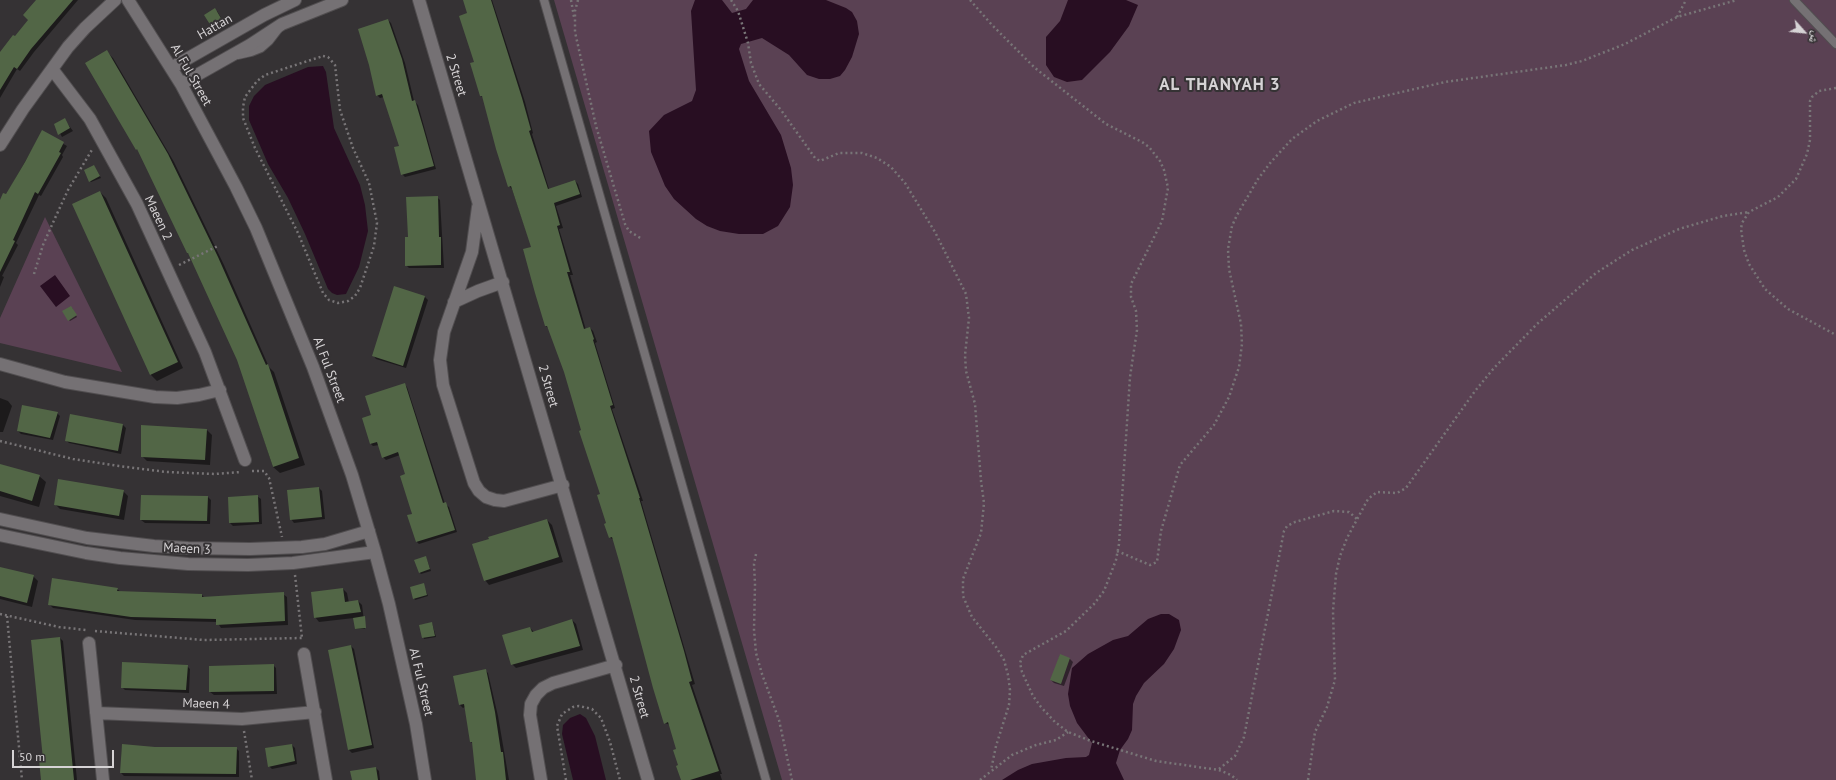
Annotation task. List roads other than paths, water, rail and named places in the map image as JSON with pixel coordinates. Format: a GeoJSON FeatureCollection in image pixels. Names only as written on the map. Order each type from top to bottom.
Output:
{"type":"FeatureCollection","features":[{"type":"Feature","properties":{"kind":"street"},"geometry":{"type":"LineString","coordinates":[[0,145],[23,109],[52,69],[86,28],[114,0]]}},
{"type":"Feature","properties":{"kind":"street","name":"Al Ful Street"},"geometry":{"type":"LineString","coordinates":[[128,0],[172,68],[256,228],[313,366],[333,421],[375,552],[389,604],[414,717],[425,780]]}},
{"type":"Feature","properties":{"kind":"street","name":"Hattan"},"geometry":{"type":"LineString","coordinates":[[172,68],[221,40],[275,4],[295,0]]}},
{"type":"Feature","properties":{"kind":"street"},"geometry":{"type":"LineString","coordinates":[[180,84],[250,45],[282,24],[342,0]]}},
{"type":"Feature","properties":{"kind":"street","name":"2 Street"},"geometry":{"type":"LineString","coordinates":[[419,0],[616,664],[648,780]]}},
{"type":"Feature","properties":{"kind":"street"},"geometry":{"type":"LineString","coordinates":[[275,4],[282,24]]}},
{"type":"Feature","properties":{"kind":"street"},"geometry":{"type":"LineString","coordinates":[[221,40],[230,55]]}},
{"type":"Feature","properties":{"kind":"street","name":"Maeen 2"},"geometry":{"type":"LineString","coordinates":[[52,69],[78,101],[100,136],[137,204],[205,352],[220,390],[246,468]]}},
{"type":"Feature","properties":{"kind":"street"},"geometry":{"type":"LineString","coordinates":[[479,200],[472,252],[446,325],[441,348],[441,373],[443,385],[474,483],[479,491],[486,497],[495,500],[504,500],[563,485]]}},
{"type":"Feature","properties":{"kind":"street"},"geometry":{"type":"LineString","coordinates":[[454,302],[503,282]]}},
{"type":"Feature","properties":{"kind":"street"},"geometry":{"type":"LineString","coordinates":[[0,364],[65,382],[155,397],[177,398],[220,390]]}},
{"type":"Feature","properties":{"kind":"street","name":"Maeen 3"},"geometry":{"type":"LineString","coordinates":[[0,519],[87,538],[154,546],[250,549],[284,547],[325,544],[369,531]]}},
{"type":"Feature","properties":{"kind":"street","name":"Maeen 3"},"geometry":{"type":"LineString","coordinates":[[0,535],[86,553],[147,561],[223,565],[293,563],[375,552]]}},
{"type":"Feature","properties":{"kind":"street"},"geometry":{"type":"LineString","coordinates":[[89,643],[103,780]]}},
{"type":"Feature","properties":{"kind":"street"},"geometry":{"type":"LineString","coordinates":[[304,654],[326,780]]}},
{"type":"Feature","properties":{"kind":"street"},"geometry":{"type":"LineString","coordinates":[[541,780],[530,714],[531,704],[536,695],[543,688],[553,683],[616,664]]}},
{"type":"Feature","properties":{"kind":"street","name":"Maeen 4"},"geometry":{"type":"LineString","coordinates":[[96,713],[242,719],[315,712]]}},
{"type":"Feature","properties":{"kind":"lane"},"geometry":{"type":"LineString","coordinates":[[544,0],[766,780]]}},
{"type":"Feature","properties":{"kind":"lane"},"geometry":{"type":"LineString","coordinates":[[1794,0],[1836,44]]}},
{"type":"Feature","properties":{"kind":"district","name":"AL THANYAH 3"},"geometry":{"type":"Point","coordinates":[1220,85]}}]}
